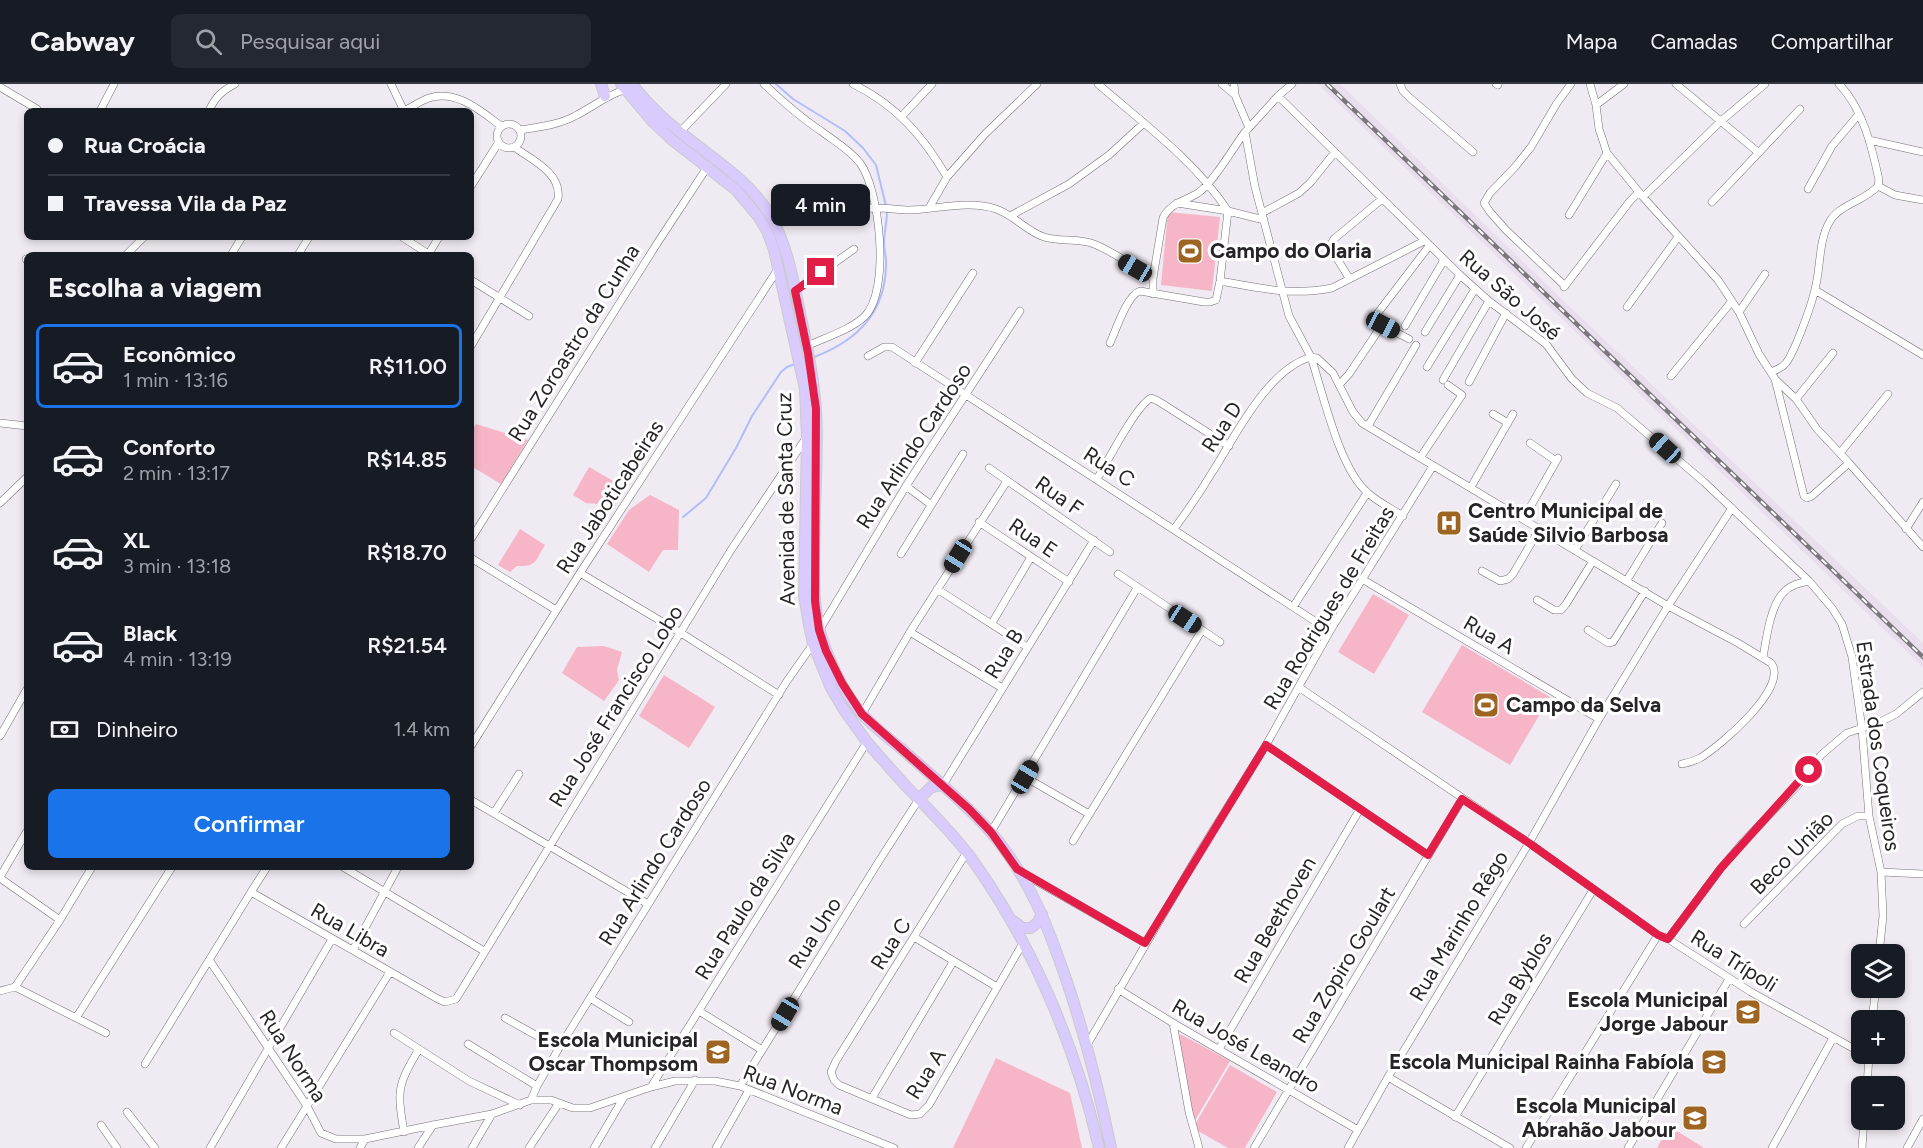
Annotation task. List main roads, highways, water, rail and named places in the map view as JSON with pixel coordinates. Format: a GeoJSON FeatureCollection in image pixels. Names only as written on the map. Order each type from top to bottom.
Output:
{"type":"FeatureCollection","features":[{"type":"Feature","properties":{"kind":"main road"},"geometry":{"type":"LineString","coordinates":[[601,84],[605,96]]}},
{"type":"Feature","properties":{"kind":"main road","name":"Avenida de Santa Cruz"},"geometry":{"type":"LineString","coordinates":[[626,86],[662,118],[734,173],[759,199],[772,220],[788,260],[795,291],[806,370],[804,595],[813,644],[831,688],[844,710],[867,742],[967,852],[989,884],[1023,943],[1048,994],[1069,1048],[1095,1126],[1099,1148]]}},
{"type":"Feature","properties":{"kind":"main road","name":"Avenida de Santa Cruz"},"geometry":{"type":"LineString","coordinates":[[626,86],[652,121],[671,139],[736,190],[758,216],[767,231],[804,352]]}},
{"type":"Feature","properties":{"kind":"main road","name":"Avenida de Santa Cruz"},"geometry":{"type":"LineString","coordinates":[[806,370],[816,409],[815,601],[819,630],[826,651],[837,674],[862,714],[943,785],[991,832],[1017,869],[1042,914],[1051,936],[1087,1044],[1111,1148]]}},
{"type":"Feature","properties":{"kind":"main road"},"geometry":{"type":"LineString","coordinates":[[919,799],[931,787],[943,785]]}},
{"type":"Feature","properties":{"kind":"main road"},"geometry":{"type":"LineString","coordinates":[[1008,917],[1018,926],[1027,929],[1035,925],[1042,914]]}},
{"type":"Feature","properties":{"kind":"waterway"},"geometry":{"type":"LineString","coordinates":[[776,84],[793,99],[845,131],[863,148],[876,165],[886,206]]}},
{"type":"Feature","properties":{"kind":"waterway"},"geometry":{"type":"LineString","coordinates":[[814,357],[843,343],[855,334],[874,311],[884,283],[886,263],[884,239],[887,211]]}},
{"type":"Feature","properties":{"kind":"waterway"},"geometry":{"type":"LineString","coordinates":[[683,517],[706,498],[752,416],[781,372],[795,364]]}},
{"type":"Feature","properties":{"kind":"railway"},"geometry":{"type":"LineString","coordinates":[[1327,84],[1923,657]]}},
{"type":"Feature","properties":{"kind":"place","name":"Campo do Olaria"},"geometry":{"type":"Point","coordinates":[1190,251]}},
{"type":"Feature","properties":{"kind":"place","name":"Centro Municipal de Saúde Silvio Barbosa"},"geometry":{"type":"Point","coordinates":[1449,523]}},
{"type":"Feature","properties":{"kind":"place","name":"Campo da Selva"},"geometry":{"type":"Point","coordinates":[1486,705]}},
{"type":"Feature","properties":{"kind":"place","name":"Escola Municipal Jorge Jabour"},"geometry":{"type":"Point","coordinates":[1748,1012]}},
{"type":"Feature","properties":{"kind":"place","name":"Escola Municipal Oscar Thompsom"},"geometry":{"type":"Point","coordinates":[718,1052]}},
{"type":"Feature","properties":{"kind":"place","name":"Escola Municipal Rainha Fabíola"},"geometry":{"type":"Point","coordinates":[1714,1062]}},
{"type":"Feature","properties":{"kind":"place","name":"Escola Municipal Abrahão Jabour"},"geometry":{"type":"Point","coordinates":[1695,1118]}}]}
